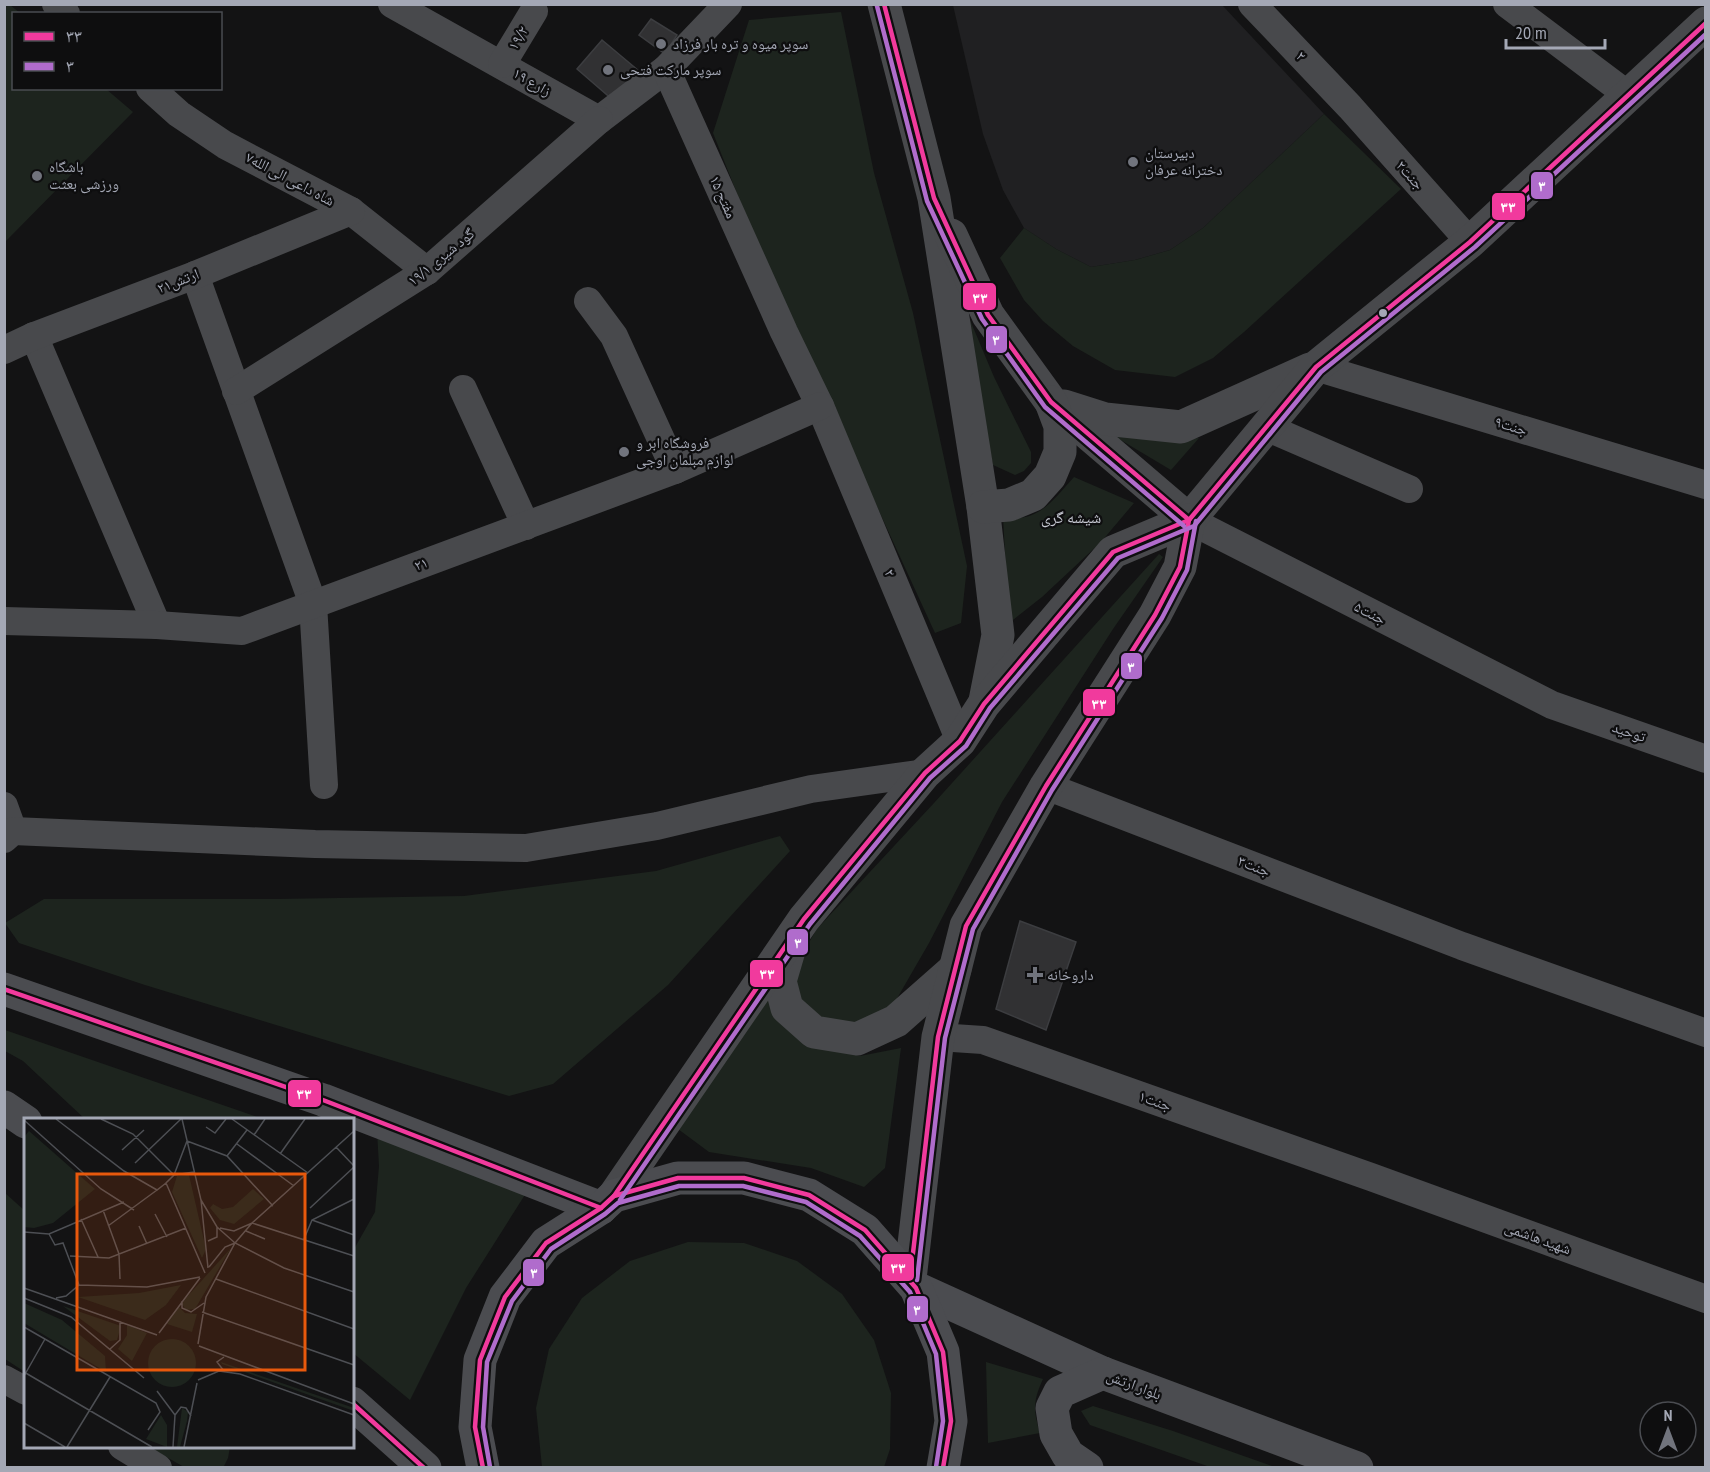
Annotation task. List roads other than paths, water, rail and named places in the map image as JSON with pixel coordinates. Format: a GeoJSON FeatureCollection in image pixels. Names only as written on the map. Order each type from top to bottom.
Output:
{"type":"FeatureCollection","features":[{"type":"Feature","properties":{"kind":"main road"},"geometry":{"type":"LineString","coordinates":[[8,988],[351,1118]]}},
{"type":"Feature","properties":{"kind":"main road"},"geometry":{"type":"LineString","coordinates":[[4,1107],[24,1121]]}},
{"type":"Feature","properties":{"kind":"main road"},"geometry":{"type":"LineString","coordinates":[[354,1119],[608,1202]]}},
{"type":"Feature","properties":{"kind":"main road"},"geometry":{"type":"LineString","coordinates":[[483,1467],[475,1427],[480,1360],[505,1297],[546,1243],[608,1202],[678,1178],[744,1178],[809,1195],[865,1230],[913,1284],[943,1352],[951,1421],[943,1467]]}},
{"type":"Feature","properties":{"kind":"main road","name":"بلوار ارتش"},"geometry":{"type":"LineString","coordinates":[[913,1284],[1103,1373],[1358,1467]]}},
{"type":"Feature","properties":{"kind":"main road"},"geometry":{"type":"LineString","coordinates":[[1087,1467],[1068,1455],[1056,1434],[1052,1408],[1060,1392],[1103,1373]]}},
{"type":"Feature","properties":{"kind":"main road"},"geometry":{"type":"LineString","coordinates":[[354,1405],[425,1467]]}},
{"type":"Feature","properties":{"kind":"street","name":"۱۹ زارع"},"geometry":{"type":"LineString","coordinates":[[392,4],[599,120]]}},
{"type":"Feature","properties":{"kind":"street"},"geometry":{"type":"LineString","coordinates":[[884,4],[934,198],[983,507],[998,635],[984,704]]}},
{"type":"Feature","properties":{"kind":"street","name":"۲"},"geometry":{"type":"LineString","coordinates":[[1252,4],[1350,107]]}},
{"type":"Feature","properties":{"kind":"street"},"geometry":{"type":"LineString","coordinates":[[1507,4],[1628,95]]}},
{"type":"Feature","properties":{"kind":"street"},"geometry":{"type":"LineString","coordinates":[[599,120],[666,69],[732,5]]}},
{"type":"Feature","properties":{"kind":"street","name":"۱۹/۲"},"geometry":{"type":"LineString","coordinates":[[502,64],[534,11]]}},
{"type":"Feature","properties":{"kind":"street"},"geometry":{"type":"LineString","coordinates":[[608,1202],[804,919],[925,773],[960,741],[984,704],[1113,552],[1189,520],[1316,367],[1470,242],[1706,23]]}},
{"type":"Feature","properties":{"kind":"street","name":"مفتح ۱۵"},"geometry":{"type":"LineString","coordinates":[[666,69],[784,332],[820,406]]}},
{"type":"Feature","properties":{"kind":"street","name":"شاه داعی الی الله۷"},"geometry":{"type":"LineString","coordinates":[[152,90],[179,114],[225,145],[351,211],[428,271]]}},
{"type":"Feature","properties":{"kind":"street","name":"جنت۲"},"geometry":{"type":"LineString","coordinates":[[1350,107],[1470,242]]}},
{"type":"Feature","properties":{"kind":"street","name":"۱۹/۱ گود شیری"},"geometry":{"type":"LineString","coordinates":[[236,392],[428,271],[599,120]]}},
{"type":"Feature","properties":{"kind":"street"},"geometry":{"type":"LineString","coordinates":[[934,198],[987,315],[1051,402],[1189,520]]}},
{"type":"Feature","properties":{"kind":"street","name":"ارتش۲۱"},"geometry":{"type":"LineString","coordinates":[[4,350],[34,336],[351,211]]}},
{"type":"Feature","properties":{"kind":"street"},"geometry":{"type":"LineString","coordinates":[[195,274],[313,604],[324,785]]}},
{"type":"Feature","properties":{"kind":"street"},"geometry":{"type":"LineString","coordinates":[[588,301],[614,336],[675,470]]}},
{"type":"Feature","properties":{"kind":"street"},"geometry":{"type":"LineString","coordinates":[[34,336],[157,625]]}},
{"type":"Feature","properties":{"kind":"street"},"geometry":{"type":"LineString","coordinates":[[1051,402],[1106,419],[1181,427],[1316,367]]}},
{"type":"Feature","properties":{"kind":"street","name":"جنت۹"},"geometry":{"type":"LineString","coordinates":[[1316,367],[1705,485]]}},
{"type":"Feature","properties":{"kind":"street"},"geometry":{"type":"LineString","coordinates":[[463,389],[526,526]]}},
{"type":"Feature","properties":{"kind":"street"},"geometry":{"type":"LineString","coordinates":[[983,507],[1009,505],[1033,495],[1050,476],[1060,452],[1060,426],[1051,402]]}},
{"type":"Feature","properties":{"kind":"street","name":"۲"},"geometry":{"type":"LineString","coordinates":[[820,406],[960,741]]}},
{"type":"Feature","properties":{"kind":"street","name":"۲۱"},"geometry":{"type":"LineString","coordinates":[[4,621],[157,625],[242,631],[675,470],[820,406]]}},
{"type":"Feature","properties":{"kind":"street"},"geometry":{"type":"LineString","coordinates":[[1266,427],[1409,489]]}},
{"type":"Feature","properties":{"kind":"street"},"geometry":{"type":"LineString","coordinates":[[913,1284],[938,1037],[966,926],[1047,786],[1155,615],[1180,567],[1189,520]]}},
{"type":"Feature","properties":{"kind":"street","name":"جنت۵"},"geometry":{"type":"LineString","coordinates":[[1189,520],[1552,705]]}},
{"type":"Feature","properties":{"kind":"street","name":"توحید"},"geometry":{"type":"LineString","coordinates":[[1552,705],[1706,759]]}},
{"type":"Feature","properties":{"kind":"street"},"geometry":{"type":"LineString","coordinates":[[7,825],[315,844],[526,848],[657,826],[811,789],[925,773]]}},
{"type":"Feature","properties":{"kind":"street","name":"جنت۳"},"geometry":{"type":"LineString","coordinates":[[1047,786],[1462,946],[1706,1033]]}},
{"type":"Feature","properties":{"kind":"street"},"geometry":{"type":"LineString","coordinates":[[804,919],[789,951],[780,981],[787,1008],[814,1032],[857,1039],[896,1021],[955,969]]}},
{"type":"Feature","properties":{"kind":"street","name":"جنت۱"},"geometry":{"type":"LineString","coordinates":[[938,1037],[983,1040],[1371,1176]]}},
{"type":"Feature","properties":{"kind":"street","name":"شهید هاشمی"},"geometry":{"type":"LineString","coordinates":[[1371,1176],[1706,1299]]}},
{"type":"Feature","properties":{"kind":"street"},"geometry":{"type":"LineString","coordinates":[[4,1379],[24,1390]]}},
{"type":"Feature","properties":{"kind":"street"},"geometry":{"type":"LineString","coordinates":[[125,1448],[158,1467]]}},
{"type":"Feature","properties":{"kind":"place","name":"سوپر میوه و تره بار فرزاد"},"geometry":{"type":"Point","coordinates":[661,44]}},
{"type":"Feature","properties":{"kind":"place","name":"سوپر مارکت فتحی"},"geometry":{"type":"Point","coordinates":[608,70]}},
{"type":"Feature","properties":{"kind":"place","name":"دبیرستان دخترانه عرفان"},"geometry":{"type":"Point","coordinates":[1133,162]}},
{"type":"Feature","properties":{"kind":"place","name":"باشگاه ورزشی بعثت"},"geometry":{"type":"Point","coordinates":[37,176]}},
{"type":"Feature","properties":{"kind":"place","name":"فروشگاه ابر و لوازم مبلمان اوجی"},"geometry":{"type":"Point","coordinates":[624,452]}},
{"type":"Feature","properties":{"kind":"place","name":"داروخانه"},"geometry":{"type":"Point","coordinates":[1035,975]}},
{"type":"Feature","properties":{"kind":"district","name":"شیشه گری"},"geometry":{"type":"Point","coordinates":[1071,517]}}]}
